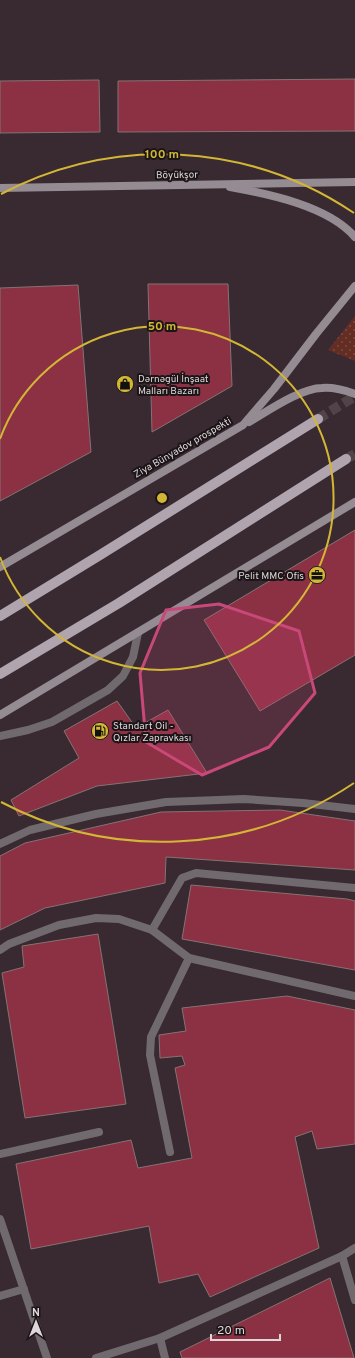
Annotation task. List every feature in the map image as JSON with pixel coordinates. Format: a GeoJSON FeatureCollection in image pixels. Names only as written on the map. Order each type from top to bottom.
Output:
{"type":"FeatureCollection","features":[{"type":"Feature","properties":{"kind":"main road","name":"Böyükşor"},"geometry":{"type":"LineString","coordinates":[[0,188],[355,182]]}},
{"type":"Feature","properties":{"kind":"main road"},"geometry":{"type":"LineString","coordinates":[[214,184],[264,194],[298,203],[323,213],[339,223],[355,237]]}},
{"type":"Feature","properties":{"kind":"main road","name":"Ziya Bünyadov prospekti"},"geometry":{"type":"LineString","coordinates":[[0,567],[243,425],[274,389],[355,286]]}},
{"type":"Feature","properties":{"kind":"main road"},"geometry":{"type":"LineString","coordinates":[[243,425],[298,394],[320,387],[338,388],[355,394]]}},
{"type":"Feature","properties":{"kind":"main road"},"geometry":{"type":"LineString","coordinates":[[0,616],[100,556],[318,419]]}},
{"type":"Feature","properties":{"kind":"main road"},"geometry":{"type":"LineString","coordinates":[[0,674],[120,603],[346,459]]}},
{"type":"Feature","properties":{"kind":"main road"},"geometry":{"type":"LineString","coordinates":[[341,510],[355,498]]}},
{"type":"Feature","properties":{"kind":"main road"},"geometry":{"type":"LineString","coordinates":[[0,715],[355,502]]}},
{"type":"Feature","properties":{"kind":"lane"},"geometry":{"type":"LineString","coordinates":[[0,736],[28,730],[52,722],[108,690],[123,676],[133,657],[138,633]]}},
{"type":"Feature","properties":{"kind":"lane"},"geometry":{"type":"LineString","coordinates":[[0,844],[30,830],[96,814],[166,802],[244,799],[303,802],[355,809]]}},
{"type":"Feature","properties":{"kind":"lane"},"geometry":{"type":"LineString","coordinates":[[152,930],[182,878],[196,873],[355,888]]}},
{"type":"Feature","properties":{"kind":"lane"},"geometry":{"type":"LineString","coordinates":[[0,950],[9,944],[59,925],[96,918],[119,919],[152,930],[189,958],[355,996]]}},
{"type":"Feature","properties":{"kind":"lane"},"geometry":{"type":"LineString","coordinates":[[170,1152],[150,1055],[151,1037],[189,958]]}},
{"type":"Feature","properties":{"kind":"lane"},"geometry":{"type":"LineString","coordinates":[[0,1154],[99,1132]]}},
{"type":"Feature","properties":{"kind":"lane"},"geometry":{"type":"LineString","coordinates":[[0,1219],[47,1358]]}},
{"type":"Feature","properties":{"kind":"lane"},"geometry":{"type":"LineString","coordinates":[[96,1358],[160,1338],[342,1256],[355,1248]]}},
{"type":"Feature","properties":{"kind":"lane"},"geometry":{"type":"LineString","coordinates":[[342,1256],[355,1300]]}},
{"type":"Feature","properties":{"kind":"lane"},"geometry":{"type":"LineString","coordinates":[[0,1296],[24,1289]]}},
{"type":"Feature","properties":{"kind":"lane"},"geometry":{"type":"LineString","coordinates":[[160,1338],[165,1358]]}},
{"type":"Feature","properties":{"kind":"highlighted area"},"geometry":{"type":"Polygon","coordinates":[[[219,604],[299,631],[315,693],[269,747],[202,775],[146,742],[140,673],[166,610],[219,604]]]}},
{"type":"Feature","properties":{"kind":"shaded area"},"geometry":{"type":"Polygon","coordinates":[[[355,316],[355,361],[328,350],[355,316]]]}},
{"type":"Feature","properties":{"kind":"building"},"geometry":{"type":"Polygon","coordinates":[[[355,79],[355,131],[118,132],[118,81],[355,79]]]}},
{"type":"Feature","properties":{"kind":"building"},"geometry":{"type":"Polygon","coordinates":[[[99,80],[100,132],[0,133],[0,81],[99,80]]]}},
{"type":"Feature","properties":{"kind":"building"},"geometry":{"type":"Polygon","coordinates":[[[148,284],[228,284],[232,386],[152,432],[148,284]]]}},
{"type":"Feature","properties":{"kind":"building"},"geometry":{"type":"Polygon","coordinates":[[[78,285],[91,452],[0,501],[0,288],[78,285]]]}},
{"type":"Feature","properties":{"kind":"building","name":"Pelit MMC Ofis"},"geometry":{"type":"Polygon","coordinates":[[[355,530],[355,655],[260,711],[204,620],[355,530]]]}},
{"type":"Feature","properties":{"kind":"building"},"geometry":{"type":"Polygon","coordinates":[[[117,701],[136,728],[168,710],[207,773],[97,786],[19,816],[11,800],[79,758],[64,731],[117,701]]]}},
{"type":"Feature","properties":{"kind":"building"},"geometry":{"type":"Polygon","coordinates":[[[280,810],[355,821],[355,870],[166,857],[165,883],[45,908],[0,930],[0,856],[25,843],[161,812],[280,810]]]}},
{"type":"Feature","properties":{"kind":"building"},"geometry":{"type":"Polygon","coordinates":[[[191,885],[347,899],[355,901],[355,970],[182,939],[191,885]]]}},
{"type":"Feature","properties":{"kind":"building"},"geometry":{"type":"Polygon","coordinates":[[[98,934],[126,1104],[25,1118],[2,973],[24,967],[22,946],[98,934]]]}},
{"type":"Feature","properties":{"kind":"building"},"geometry":{"type":"Polygon","coordinates":[[[287,996],[355,1010],[355,1144],[317,1149],[312,1131],[295,1137],[319,1248],[210,1297],[198,1274],[159,1283],[149,1226],[31,1249],[16,1164],[131,1140],[138,1168],[192,1158],[175,1068],[185,1065],[182,1056],[160,1058],[159,1035],[186,1031],[182,1008],[287,996]]]}},
{"type":"Feature","properties":{"kind":"building"},"geometry":{"type":"Polygon","coordinates":[[[330,1278],[354,1358],[182,1358],[180,1352],[330,1278]]]}},
{"type":"Feature","properties":{"kind":"tunnel"},"geometry":{"type":"LineString","coordinates":[[318,419],[355,396]]}},
{"type":"Feature","properties":{"kind":"tunnel"},"geometry":{"type":"LineString","coordinates":[[346,459],[355,454]]}},
{"type":"Feature","properties":{"kind":"place","name":"Dərnəgül İnşaat Malları Bazarı"},"geometry":{"type":"Point","coordinates":[125,384]}},
{"type":"Feature","properties":{"kind":"place","name":"Pelit MMC Ofis"},"geometry":{"type":"Point","coordinates":[317,575]}},
{"type":"Feature","properties":{"kind":"place","name":"Standart Oil - Qızlar Zapravkası"},"geometry":{"type":"Point","coordinates":[100,731]}}]}
